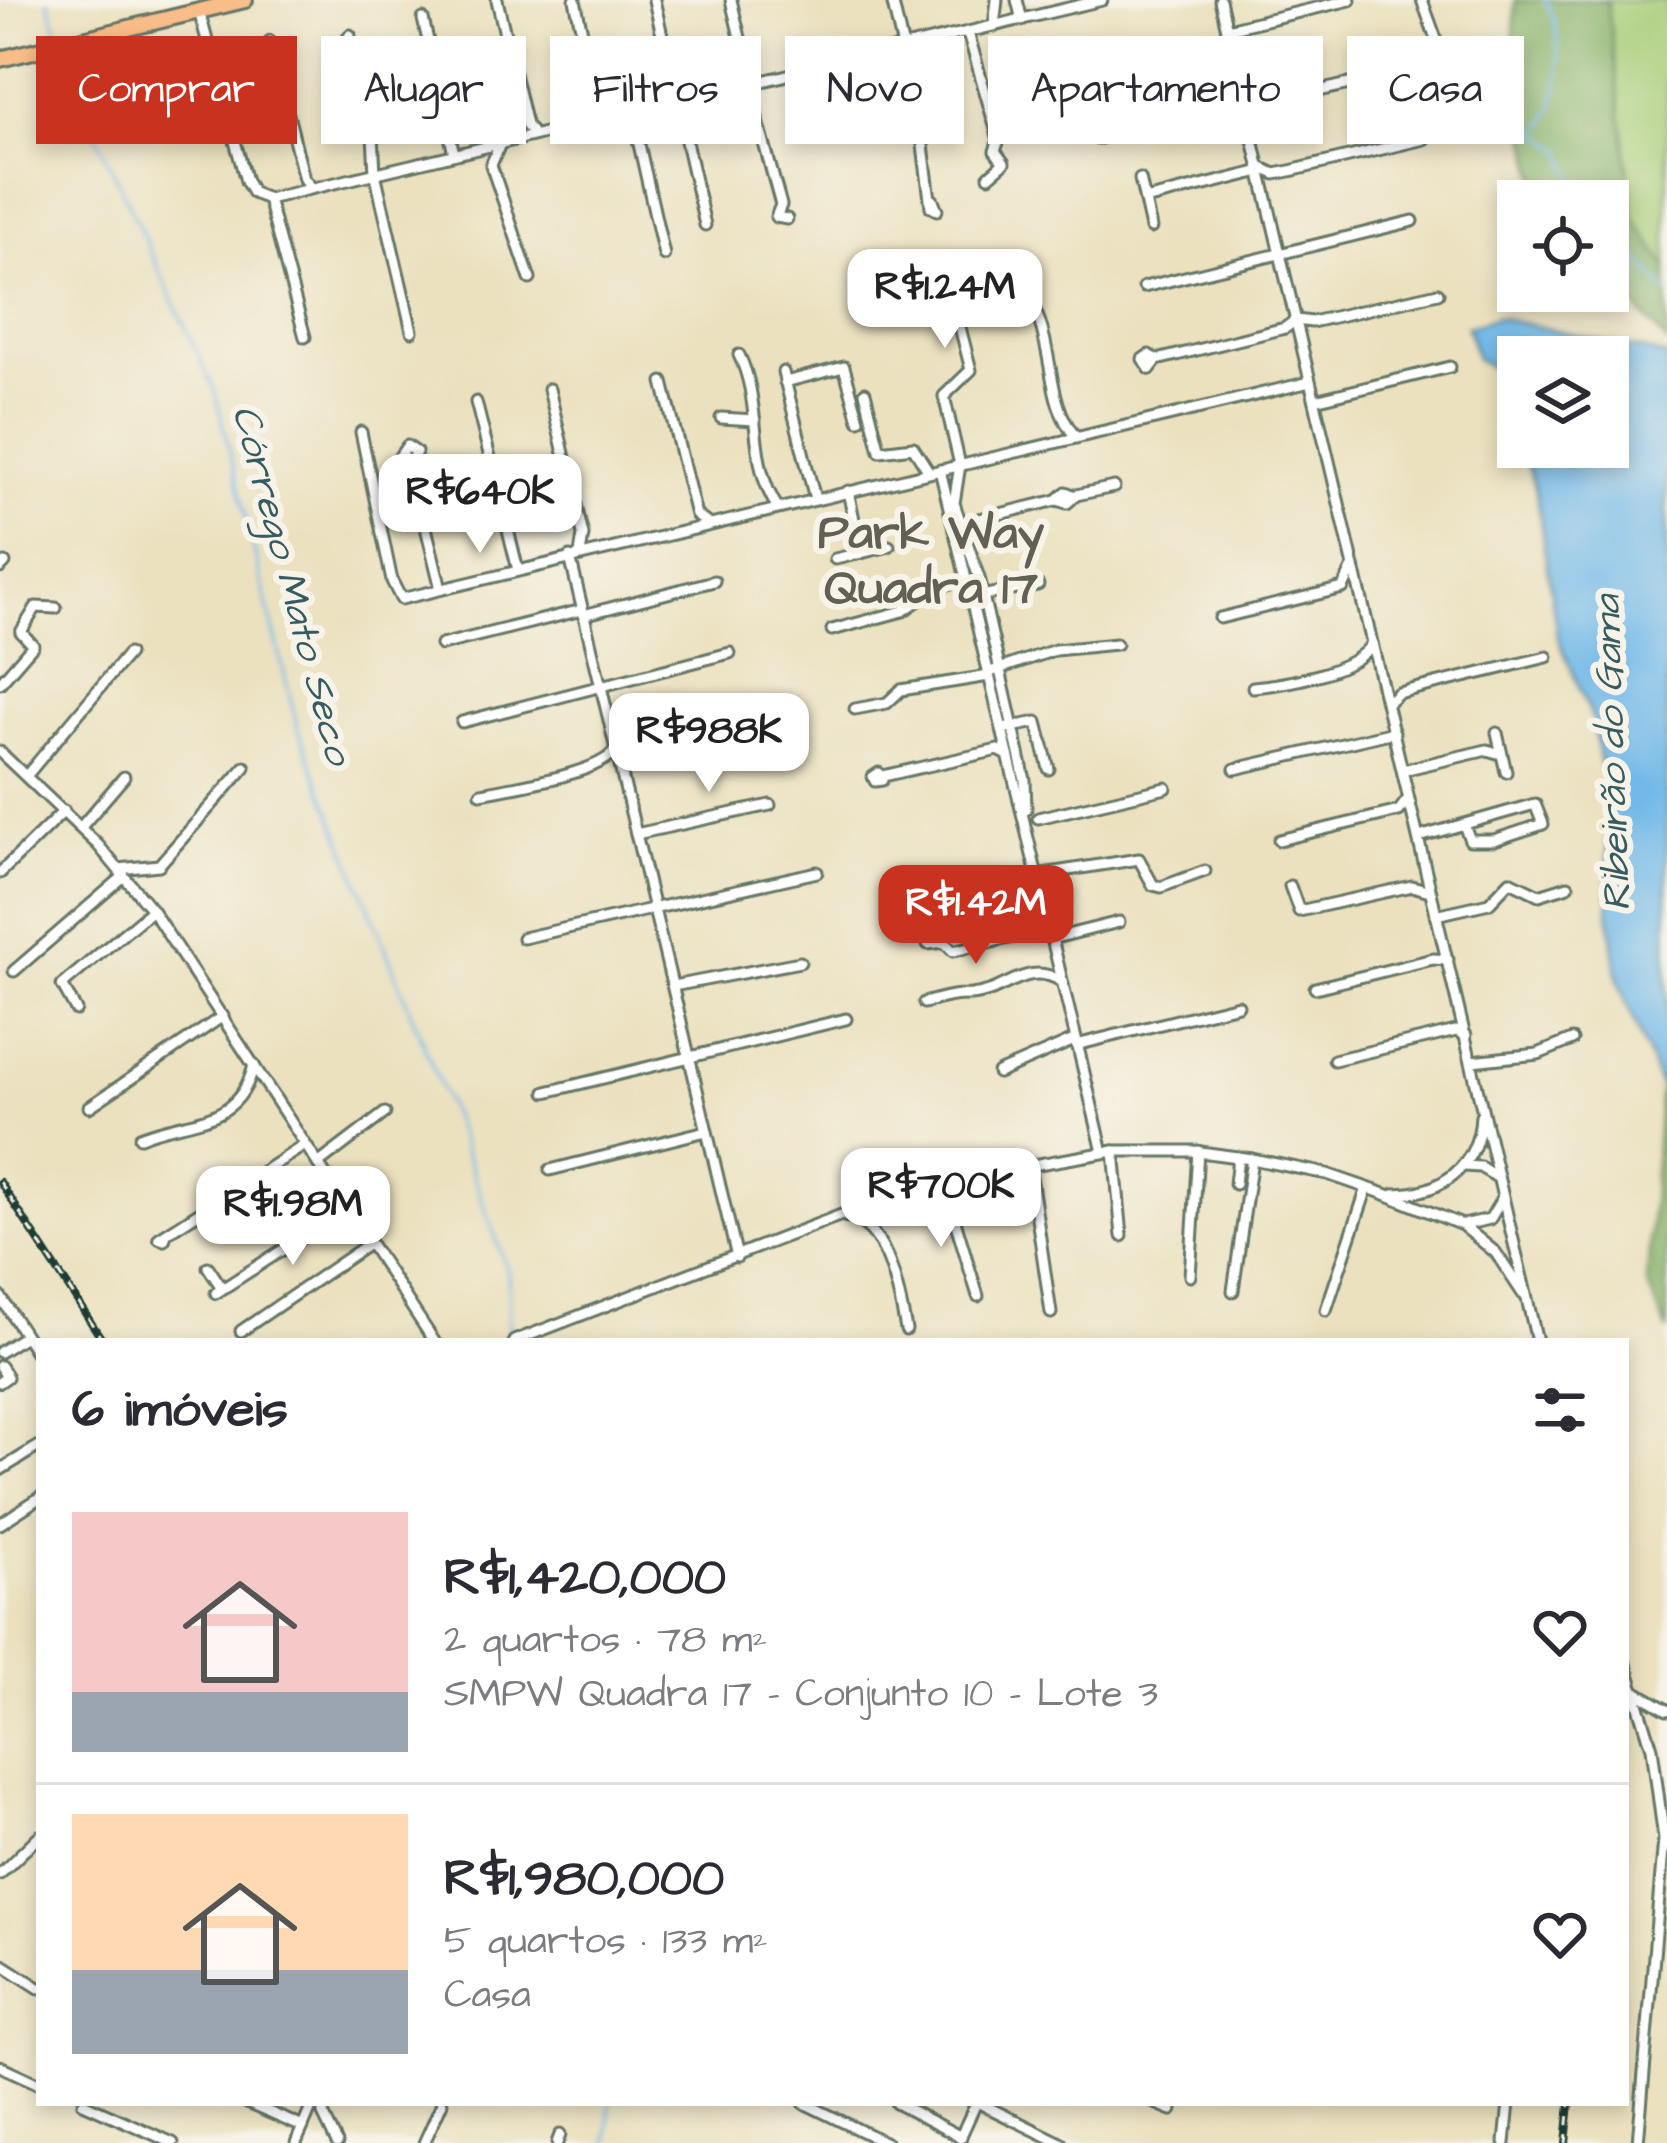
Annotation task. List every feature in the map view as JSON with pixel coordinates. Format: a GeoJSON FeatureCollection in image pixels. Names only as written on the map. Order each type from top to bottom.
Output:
{"type":"FeatureCollection","features":[{"type":"Feature","properties":{"kind":"main road"},"geometry":{"type":"LineString","coordinates":[[0,59],[245,0]]}},
{"type":"Feature","properties":{"kind":"street"},"geometry":{"type":"LineString","coordinates":[[496,0],[527,133],[550,129]]}},
{"type":"Feature","properties":{"kind":"street"},"geometry":{"type":"LineString","coordinates":[[575,0],[583,36]]}},
{"type":"Feature","properties":{"kind":"street"},"geometry":{"type":"LineString","coordinates":[[654,0],[661,36]]}},
{"type":"Feature","properties":{"kind":"street"},"geometry":{"type":"LineString","coordinates":[[730,0],[738,36]]}},
{"type":"Feature","properties":{"kind":"street"},"geometry":{"type":"LineString","coordinates":[[892,0],[899,36]]}},
{"type":"Feature","properties":{"kind":"street"},"geometry":{"type":"LineString","coordinates":[[997,0],[1000,21]]}},
{"type":"Feature","properties":{"kind":"street"},"geometry":{"type":"LineString","coordinates":[[1017,0],[1022,20]]}},
{"type":"Feature","properties":{"kind":"street"},"geometry":{"type":"LineString","coordinates":[[964,37],[1000,21],[1102,0]]}},
{"type":"Feature","properties":{"kind":"street"},"geometry":{"type":"LineString","coordinates":[[1220,0],[1229,36]]}},
{"type":"Feature","properties":{"kind":"street"},"geometry":{"type":"LineString","coordinates":[[1227,29],[1350,0]]}},
{"type":"Feature","properties":{"kind":"street"},"geometry":{"type":"LineString","coordinates":[[1423,0],[1436,36]]}},
{"type":"Feature","properties":{"kind":"street"},"geometry":{"type":"LineString","coordinates":[[199,11],[246,181],[254,193],[268,200],[305,186],[497,144]]}},
{"type":"Feature","properties":{"kind":"street"},"geometry":{"type":"LineString","coordinates":[[423,20],[454,154]]}},
{"type":"Feature","properties":{"kind":"street"},"geometry":{"type":"LineString","coordinates":[[974,35],[999,140],[995,151],[1002,157],[1003,167],[989,176]]}},
{"type":"Feature","properties":{"kind":"street"},"geometry":{"type":"LineString","coordinates":[[761,128],[781,205]]}},
{"type":"Feature","properties":{"kind":"street"},"geometry":{"type":"LineString","coordinates":[[295,144],[305,186]]}},
{"type":"Feature","properties":{"kind":"street"},"geometry":{"type":"LineString","coordinates":[[373,144],[375,173],[412,331]]}},
{"type":"Feature","properties":{"kind":"street"},"geometry":{"type":"LineString","coordinates":[[493,158],[500,144]]}},
{"type":"Feature","properties":{"kind":"street"},"geometry":{"type":"LineString","coordinates":[[639,144],[664,255]]}},
{"type":"Feature","properties":{"kind":"street"},"geometry":{"type":"LineString","coordinates":[[685,144],[704,210]]}},
{"type":"Feature","properties":{"kind":"street"},"geometry":{"type":"LineString","coordinates":[[923,144],[933,200]]}},
{"type":"Feature","properties":{"kind":"street"},"geometry":{"type":"LineString","coordinates":[[1254,144],[1537,1338]]}},
{"type":"Feature","properties":{"kind":"street"},"geometry":{"type":"LineString","coordinates":[[1144,200],[1260,169],[1276,174],[1403,144]]}},
{"type":"Feature","properties":{"kind":"street"},"geometry":{"type":"LineString","coordinates":[[485,148],[493,158],[497,187],[530,279]]}},
{"type":"Feature","properties":{"kind":"street"},"geometry":{"type":"LineString","coordinates":[[376,157],[389,170]]}},
{"type":"Feature","properties":{"kind":"street"},"geometry":{"type":"LineString","coordinates":[[1264,186],[1276,174]]}},
{"type":"Feature","properties":{"kind":"street"},"geometry":{"type":"LineString","coordinates":[[1140,179],[1151,228]]}},
{"type":"Feature","properties":{"kind":"street"},"geometry":{"type":"LineString","coordinates":[[268,200],[305,338]]}},
{"type":"Feature","properties":{"kind":"street"},"geometry":{"type":"LineString","coordinates":[[1144,286],[1413,220]]}},
{"type":"Feature","properties":{"kind":"street"},"geometry":{"type":"LineString","coordinates":[[1016,282],[1039,308],[1067,428],[1063,440]]}},
{"type":"Feature","properties":{"kind":"street"},"geometry":{"type":"LineString","coordinates":[[1156,360],[1286,328],[1296,320],[1312,322],[1438,292]]}},
{"type":"Feature","properties":{"kind":"street"},"geometry":{"type":"LineString","coordinates":[[952,296],[971,359],[967,376],[944,396],[959,458],[954,503],[957,525],[966,579],[976,597]]}},
{"type":"Feature","properties":{"kind":"street"},"geometry":{"type":"LineString","coordinates":[[1299,333],[1312,322]]}},
{"type":"Feature","properties":{"kind":"street"},"geometry":{"type":"LineString","coordinates":[[1286,328],[1299,333]]}},
{"type":"Feature","properties":{"kind":"street"},"geometry":{"type":"LineString","coordinates":[[739,355],[758,409],[755,420],[772,505]]}},
{"type":"Feature","properties":{"kind":"street"},"geometry":{"type":"LineString","coordinates":[[815,499],[784,376],[844,367],[859,420]]}},
{"type":"Feature","properties":{"kind":"street"},"geometry":{"type":"LineString","coordinates":[[1315,400],[1450,367]]}},
{"type":"Feature","properties":{"kind":"street"},"geometry":{"type":"LineString","coordinates":[[663,382],[696,515],[691,528]]}},
{"type":"Feature","properties":{"kind":"street"},"geometry":{"type":"LineString","coordinates":[[361,432],[392,581],[401,599],[772,505],[934,471],[959,458],[1063,440],[1310,382]]}},
{"type":"Feature","properties":{"kind":"street"},"geometry":{"type":"LineString","coordinates":[[549,389],[583,535],[595,551]]}},
{"type":"Feature","properties":{"kind":"street"},"geometry":{"type":"LineString","coordinates":[[866,392],[878,449],[886,453],[913,447],[934,471],[957,525],[1039,875],[1073,1045],[1109,1151],[1122,1236]]}},
{"type":"Feature","properties":{"kind":"street"},"geometry":{"type":"LineString","coordinates":[[476,402],[518,570]]}},
{"type":"Feature","properties":{"kind":"street"},"geometry":{"type":"LineString","coordinates":[[721,418],[755,420]]}},
{"type":"Feature","properties":{"kind":"street"},"geometry":{"type":"LineString","coordinates":[[1067,428],[1076,437]]}},
{"type":"Feature","properties":{"kind":"street"},"geometry":{"type":"LineString","coordinates":[[410,462],[441,589]]}},
{"type":"Feature","properties":{"kind":"street"},"geometry":{"type":"LineString","coordinates":[[957,525],[1057,500],[1067,503],[1075,496],[1114,487]]}},
{"type":"Feature","properties":{"kind":"street"},"geometry":{"type":"LineString","coordinates":[[848,491],[861,553]]}},
{"type":"Feature","properties":{"kind":"street"},"geometry":{"type":"LineString","coordinates":[[696,515],[708,524]]}},
{"type":"Feature","properties":{"kind":"street"},"geometry":{"type":"LineString","coordinates":[[979,519],[996,543]]}},
{"type":"Feature","properties":{"kind":"street"},"geometry":{"type":"LineString","coordinates":[[583,535],[575,555],[583,613],[737,1257]]}},
{"type":"Feature","properties":{"kind":"street"},"geometry":{"type":"LineString","coordinates":[[835,559],[890,546]]}},
{"type":"Feature","properties":{"kind":"street"},"geometry":{"type":"LineString","coordinates":[[1343,588],[1353,564]]}},
{"type":"Feature","properties":{"kind":"street"},"geometry":{"type":"LineString","coordinates":[[832,630],[903,611],[938,587],[966,579]]}},
{"type":"Feature","properties":{"kind":"street"},"geometry":{"type":"LineString","coordinates":[[441,645],[714,581]]}},
{"type":"Feature","properties":{"kind":"street"},"geometry":{"type":"LineString","coordinates":[[976,597],[1038,585]]}},
{"type":"Feature","properties":{"kind":"street"},"geometry":{"type":"LineString","coordinates":[[1220,618],[1343,588],[1362,601]]}},
{"type":"Feature","properties":{"kind":"street"},"geometry":{"type":"LineString","coordinates":[[0,683],[32,645],[21,632],[24,621],[36,607],[56,608]]}},
{"type":"Feature","properties":{"kind":"street"},"geometry":{"type":"LineString","coordinates":[[1253,687],[1301,681],[1357,660],[1372,643]]}},
{"type":"Feature","properties":{"kind":"street"},"geometry":{"type":"LineString","coordinates":[[855,710],[887,703],[901,690],[991,673],[1055,650],[1117,644]]}},
{"type":"Feature","properties":{"kind":"street"},"geometry":{"type":"LineString","coordinates":[[462,722],[730,653]]}},
{"type":"Feature","properties":{"kind":"street"},"geometry":{"type":"LineString","coordinates":[[27,775],[128,654]]}},
{"type":"Feature","properties":{"kind":"street"},"geometry":{"type":"LineString","coordinates":[[1384,689],[1398,693],[1547,657]]}},
{"type":"Feature","properties":{"kind":"street"},"geometry":{"type":"LineString","coordinates":[[1357,660],[1379,668]]}},
{"type":"Feature","properties":{"kind":"street"},"geometry":{"type":"LineString","coordinates":[[1388,704],[1398,693]]}},
{"type":"Feature","properties":{"kind":"street"},"geometry":{"type":"LineString","coordinates":[[883,776],[1005,740],[1037,722],[1049,769]]}},
{"type":"Feature","properties":{"kind":"street"},"geometry":{"type":"LineString","coordinates":[[1235,769],[1394,732]]}},
{"type":"Feature","properties":{"kind":"street"},"geometry":{"type":"LineString","coordinates":[[481,793],[616,755],[752,734]]}},
{"type":"Feature","properties":{"kind":"street"},"geometry":{"type":"LineString","coordinates":[[1487,750],[1497,736],[1506,772]]}},
{"type":"Feature","properties":{"kind":"street"},"geometry":{"type":"LineString","coordinates":[[1005,740],[1025,780],[1022,803]]}},
{"type":"Feature","properties":{"kind":"street"},"geometry":{"type":"LineString","coordinates":[[1403,770],[1487,750],[1501,754]]}},
{"type":"Feature","properties":{"kind":"street"},"geometry":{"type":"LineString","coordinates":[[0,752],[81,827],[152,910],[432,1338]]}},
{"type":"Feature","properties":{"kind":"street"},"geometry":{"type":"LineString","coordinates":[[603,762],[621,776]]}},
{"type":"Feature","properties":{"kind":"street"},"geometry":{"type":"LineString","coordinates":[[14,971],[121,873],[158,866],[245,767]]}},
{"type":"Feature","properties":{"kind":"street"},"geometry":{"type":"LineString","coordinates":[[81,827],[124,777]]}},
{"type":"Feature","properties":{"kind":"street"},"geometry":{"type":"LineString","coordinates":[[1038,818],[1166,788]]}},
{"type":"Feature","properties":{"kind":"street"},"geometry":{"type":"LineString","coordinates":[[1280,840],[1400,811],[1409,798]]}},
{"type":"Feature","properties":{"kind":"street"},"geometry":{"type":"LineString","coordinates":[[1022,803],[1038,818]]}},
{"type":"Feature","properties":{"kind":"street"},"geometry":{"type":"LineString","coordinates":[[1419,837],[1535,804],[1543,824],[1539,829],[1477,840],[1468,838],[1463,825]]}},
{"type":"Feature","properties":{"kind":"street"},"geometry":{"type":"LineString","coordinates":[[636,834],[770,806]]}},
{"type":"Feature","properties":{"kind":"street"},"geometry":{"type":"LineString","coordinates":[[0,873],[64,811]]}},
{"type":"Feature","properties":{"kind":"street"},"geometry":{"type":"LineString","coordinates":[[1400,811],[1414,820]]}},
{"type":"Feature","properties":{"kind":"street"},"geometry":{"type":"LineString","coordinates":[[1030,839],[1038,818]]}},
{"type":"Feature","properties":{"kind":"street"},"geometry":{"type":"LineString","coordinates":[[1039,875],[1139,859],[1153,885],[1161,887],[1205,872]]}},
{"type":"Feature","properties":{"kind":"street"},"geometry":{"type":"LineString","coordinates":[[523,938],[638,911],[656,914],[817,872]]}},
{"type":"Feature","properties":{"kind":"street"},"geometry":{"type":"LineString","coordinates":[[1412,886],[1426,873]]}},
{"type":"Feature","properties":{"kind":"street"},"geometry":{"type":"LineString","coordinates":[[1039,875],[1048,931]]}},
{"type":"Feature","properties":{"kind":"street"},"geometry":{"type":"LineString","coordinates":[[1436,915],[1489,903],[1510,880],[1539,895],[1568,886]]}},
{"type":"Feature","properties":{"kind":"street"},"geometry":{"type":"LineString","coordinates":[[1290,886],[1299,910],[1412,886],[1430,891]]}},
{"type":"Feature","properties":{"kind":"street"},"geometry":{"type":"LineString","coordinates":[[76,1010],[62,986],[152,910]]}},
{"type":"Feature","properties":{"kind":"street"},"geometry":{"type":"LineString","coordinates":[[922,925],[928,944],[944,942],[953,951],[1119,922]]}},
{"type":"Feature","properties":{"kind":"street"},"geometry":{"type":"LineString","coordinates":[[1432,959],[1444,947]]}},
{"type":"Feature","properties":{"kind":"street"},"geometry":{"type":"LineString","coordinates":[[1046,973],[1055,958]]}},
{"type":"Feature","properties":{"kind":"street"},"geometry":{"type":"LineString","coordinates":[[1315,988],[1432,959],[1448,960]]}},
{"type":"Feature","properties":{"kind":"street"},"geometry":{"type":"LineString","coordinates":[[673,986],[800,962]]}},
{"type":"Feature","properties":{"kind":"street"},"geometry":{"type":"LineString","coordinates":[[924,1003],[954,992],[970,995],[1012,984],[1024,974],[1046,973],[1061,981]]}},
{"type":"Feature","properties":{"kind":"street"},"geometry":{"type":"LineString","coordinates":[[998,1073],[1073,1045],[1238,1005]]}},
{"type":"Feature","properties":{"kind":"street"},"geometry":{"type":"LineString","coordinates":[[89,1107],[223,1016]]}},
{"type":"Feature","properties":{"kind":"street"},"geometry":{"type":"LineString","coordinates":[[547,1092],[846,1019]]}},
{"type":"Feature","properties":{"kind":"street"},"geometry":{"type":"LineString","coordinates":[[1334,1060],[1461,1030]]}},
{"type":"Feature","properties":{"kind":"street"},"geometry":{"type":"LineString","coordinates":[[1472,1061],[1538,1054],[1572,1040]]}},
{"type":"Feature","properties":{"kind":"street"},"geometry":{"type":"LineString","coordinates":[[140,1137],[204,1123],[245,1091],[254,1065]]}},
{"type":"Feature","properties":{"kind":"street"},"geometry":{"type":"LineString","coordinates":[[1384,1194],[1437,1188],[1464,1166],[1477,1144],[1480,1097]]}},
{"type":"Feature","properties":{"kind":"street"},"geometry":{"type":"LineString","coordinates":[[318,1164],[385,1113]]}},
{"type":"Feature","properties":{"kind":"street"},"geometry":{"type":"LineString","coordinates":[[550,1170],[706,1131]]}},
{"type":"Feature","properties":{"kind":"street"},"geometry":{"type":"LineString","coordinates":[[166,1235],[305,1145]]}},
{"type":"Feature","properties":{"kind":"street"},"geometry":{"type":"LineString","coordinates":[[522,1338],[943,1178],[1109,1151],[1198,1151],[1252,1159],[1384,1194],[1462,1225],[1504,1262],[1528,1304]]}},
{"type":"Feature","properties":{"kind":"street"},"geometry":{"type":"LineString","coordinates":[[1190,1276],[1198,1151]]}},
{"type":"Feature","properties":{"kind":"street"},"geometry":{"type":"LineString","coordinates":[[1235,1184],[1238,1157]]}},
{"type":"Feature","properties":{"kind":"street"},"geometry":{"type":"LineString","coordinates":[[1233,1291],[1252,1159]]}},
{"type":"Feature","properties":{"kind":"street"},"geometry":{"type":"LineString","coordinates":[[1029,1163],[1051,1312]]}},
{"type":"Feature","properties":{"kind":"street"},"geometry":{"type":"LineString","coordinates":[[1464,1166],[1489,1170],[1500,1180]]}},
{"type":"Feature","properties":{"kind":"street"},"geometry":{"type":"LineString","coordinates":[[943,1178],[978,1296]]}},
{"type":"Feature","properties":{"kind":"street"},"geometry":{"type":"LineString","coordinates":[[1326,1310],[1367,1188]]}},
{"type":"Feature","properties":{"kind":"street"},"geometry":{"type":"LineString","coordinates":[[1437,1188],[1440,1216]]}},
{"type":"Feature","properties":{"kind":"street"},"geometry":{"type":"LineString","coordinates":[[208,1267],[219,1290],[321,1225],[338,1193]]}},
{"type":"Feature","properties":{"kind":"street"},"geometry":{"type":"LineString","coordinates":[[1462,1225],[1490,1219],[1503,1197]]}},
{"type":"Feature","properties":{"kind":"street"},"geometry":{"type":"LineString","coordinates":[[866,1207],[863,1220],[886,1258],[906,1330]]}},
{"type":"Feature","properties":{"kind":"street"},"geometry":{"type":"LineString","coordinates":[[844,1216],[863,1220]]}},
{"type":"Feature","properties":{"kind":"street"},"geometry":{"type":"LineString","coordinates":[[241,1331],[370,1243]]}},
{"type":"Feature","properties":{"kind":"street"},"geometry":{"type":"LineString","coordinates":[[0,1296],[36,1352]]}},
{"type":"Feature","properties":{"kind":"street"},"geometry":{"type":"LineString","coordinates":[[0,1352],[25,1336]]}},
{"type":"Feature","properties":{"kind":"street"},"geometry":{"type":"LineString","coordinates":[[0,1366],[7,1377],[0,1382]]}},
{"type":"Feature","properties":{"kind":"street"},"geometry":{"type":"LineString","coordinates":[[0,1470],[36,1448]]}},
{"type":"Feature","properties":{"kind":"street"},"geometry":{"type":"LineString","coordinates":[[0,1524],[36,1500]]}},
{"type":"Feature","properties":{"kind":"street"},"geometry":{"type":"LineString","coordinates":[[1629,1673],[1652,1748],[1666,1847],[1638,2143]]}},
{"type":"Feature","properties":{"kind":"street"},"geometry":{"type":"LineString","coordinates":[[1635,1691],[1667,1710]]}},
{"type":"Feature","properties":{"kind":"street"},"geometry":{"type":"LineString","coordinates":[[1652,1748],[1666,1747]]}},
{"type":"Feature","properties":{"kind":"street"},"geometry":{"type":"LineString","coordinates":[[0,1874],[36,1840]]}},
{"type":"Feature","properties":{"kind":"street"},"geometry":{"type":"LineString","coordinates":[[0,1963],[36,1986]]}},
{"type":"Feature","properties":{"kind":"street"},"geometry":{"type":"LineString","coordinates":[[1650,2025],[1667,2027]]}},
{"type":"Feature","properties":{"kind":"street"},"geometry":{"type":"LineString","coordinates":[[0,2066],[36,2083]]}},
{"type":"Feature","properties":{"kind":"street"},"geometry":{"type":"LineString","coordinates":[[90,2106],[173,2143]]}},
{"type":"Feature","properties":{"kind":"street"},"geometry":{"type":"LineString","coordinates":[[254,2106],[303,2127]]}},
{"type":"Feature","properties":{"kind":"street"},"geometry":{"type":"LineString","coordinates":[[296,2143],[312,2106]]}},
{"type":"Feature","properties":{"kind":"street"},"geometry":{"type":"LineString","coordinates":[[324,2106],[323,2114],[338,2143]]}},
{"type":"Feature","properties":{"kind":"street"},"geometry":{"type":"LineString","coordinates":[[424,2143],[441,2106]]}},
{"type":"Feature","properties":{"kind":"street"},"geometry":{"type":"LineString","coordinates":[[810,2106],[886,2143]]}},
{"type":"Feature","properties":{"kind":"street"},"geometry":{"type":"LineString","coordinates":[[901,2106],[959,2140],[976,2106]]}},
{"type":"Feature","properties":{"kind":"street"},"geometry":{"type":"LineString","coordinates":[[984,2106],[1061,2143]]}},
{"type":"Feature","properties":{"kind":"street"},"geometry":{"type":"LineString","coordinates":[[1162,2106],[1172,2110]]}},
{"type":"Feature","properties":{"kind":"street"},"geometry":{"type":"LineString","coordinates":[[1505,2143],[1509,2106]]}},
{"type":"Feature","properties":{"kind":"green space"},"geometry":{"type":"Polygon","coordinates":[[[1515,0],[1607,0],[1634,219],[1667,267],[1667,343],[1629,299],[1629,180],[1537,180],[1524,123],[1524,36],[1514,36],[1515,0]]]}},
{"type":"Feature","properties":{"kind":"green space"},"geometry":{"type":"Polygon","coordinates":[[[1607,0],[1667,0],[1667,267],[1634,219],[1607,0]]]}},
{"type":"Feature","properties":{"kind":"green space"},"geometry":{"type":"Polygon","coordinates":[[[1667,1057],[1667,1331],[1647,1283],[1660,1086],[1667,1057]]]}},
{"type":"Feature","properties":{"kind":"water"},"geometry":{"type":"Polygon","coordinates":[[[1497,317],[1580,336],[1497,336],[1497,371],[1476,358],[1467,327],[1497,317]]]}},
{"type":"Feature","properties":{"kind":"water"},"geometry":{"type":"Polygon","coordinates":[[[1629,347],[1667,356],[1667,1057],[1660,1086],[1618,981],[1609,913],[1606,797],[1592,718],[1557,635],[1529,468],[1629,468],[1629,347]]]}},
{"type":"Feature","properties":{"kind":"waterway","name":"Córrego Mato Seco"},"geometry":{"type":"LineString","coordinates":[[48,0],[57,29]]}},
{"type":"Feature","properties":{"kind":"waterway","name":"Ribeirão do Gama"},"geometry":{"type":"LineString","coordinates":[[1545,0],[1556,31],[1559,68],[1553,104],[1539,133],[1562,149],[1575,180]]}},
{"type":"Feature","properties":{"kind":"waterway","name":"Córrego Mato Seco"},"geometry":{"type":"LineString","coordinates":[[101,144],[215,391],[298,729],[453,1118],[508,1272],[509,1334]]}},
{"type":"Feature","properties":{"kind":"waterway","name":"Ribeirão do Gama"},"geometry":{"type":"LineString","coordinates":[[1629,249],[1667,291]]}},
{"type":"Feature","properties":{"kind":"waterway"},"geometry":{"type":"LineString","coordinates":[[608,2143],[610,2106]]}},
{"type":"Feature","properties":{"kind":"railway"},"geometry":{"type":"LineString","coordinates":[[0,1182],[101,1338]]}},
{"type":"Feature","properties":{"kind":"railway"},"geometry":{"type":"LineString","coordinates":[[1566,2143],[1570,2106]]}},
{"type":"Feature","properties":{"kind":"district","name":"Park Way Quadra 17"},"geometry":{"type":"Point","coordinates":[931,558]}}]}
